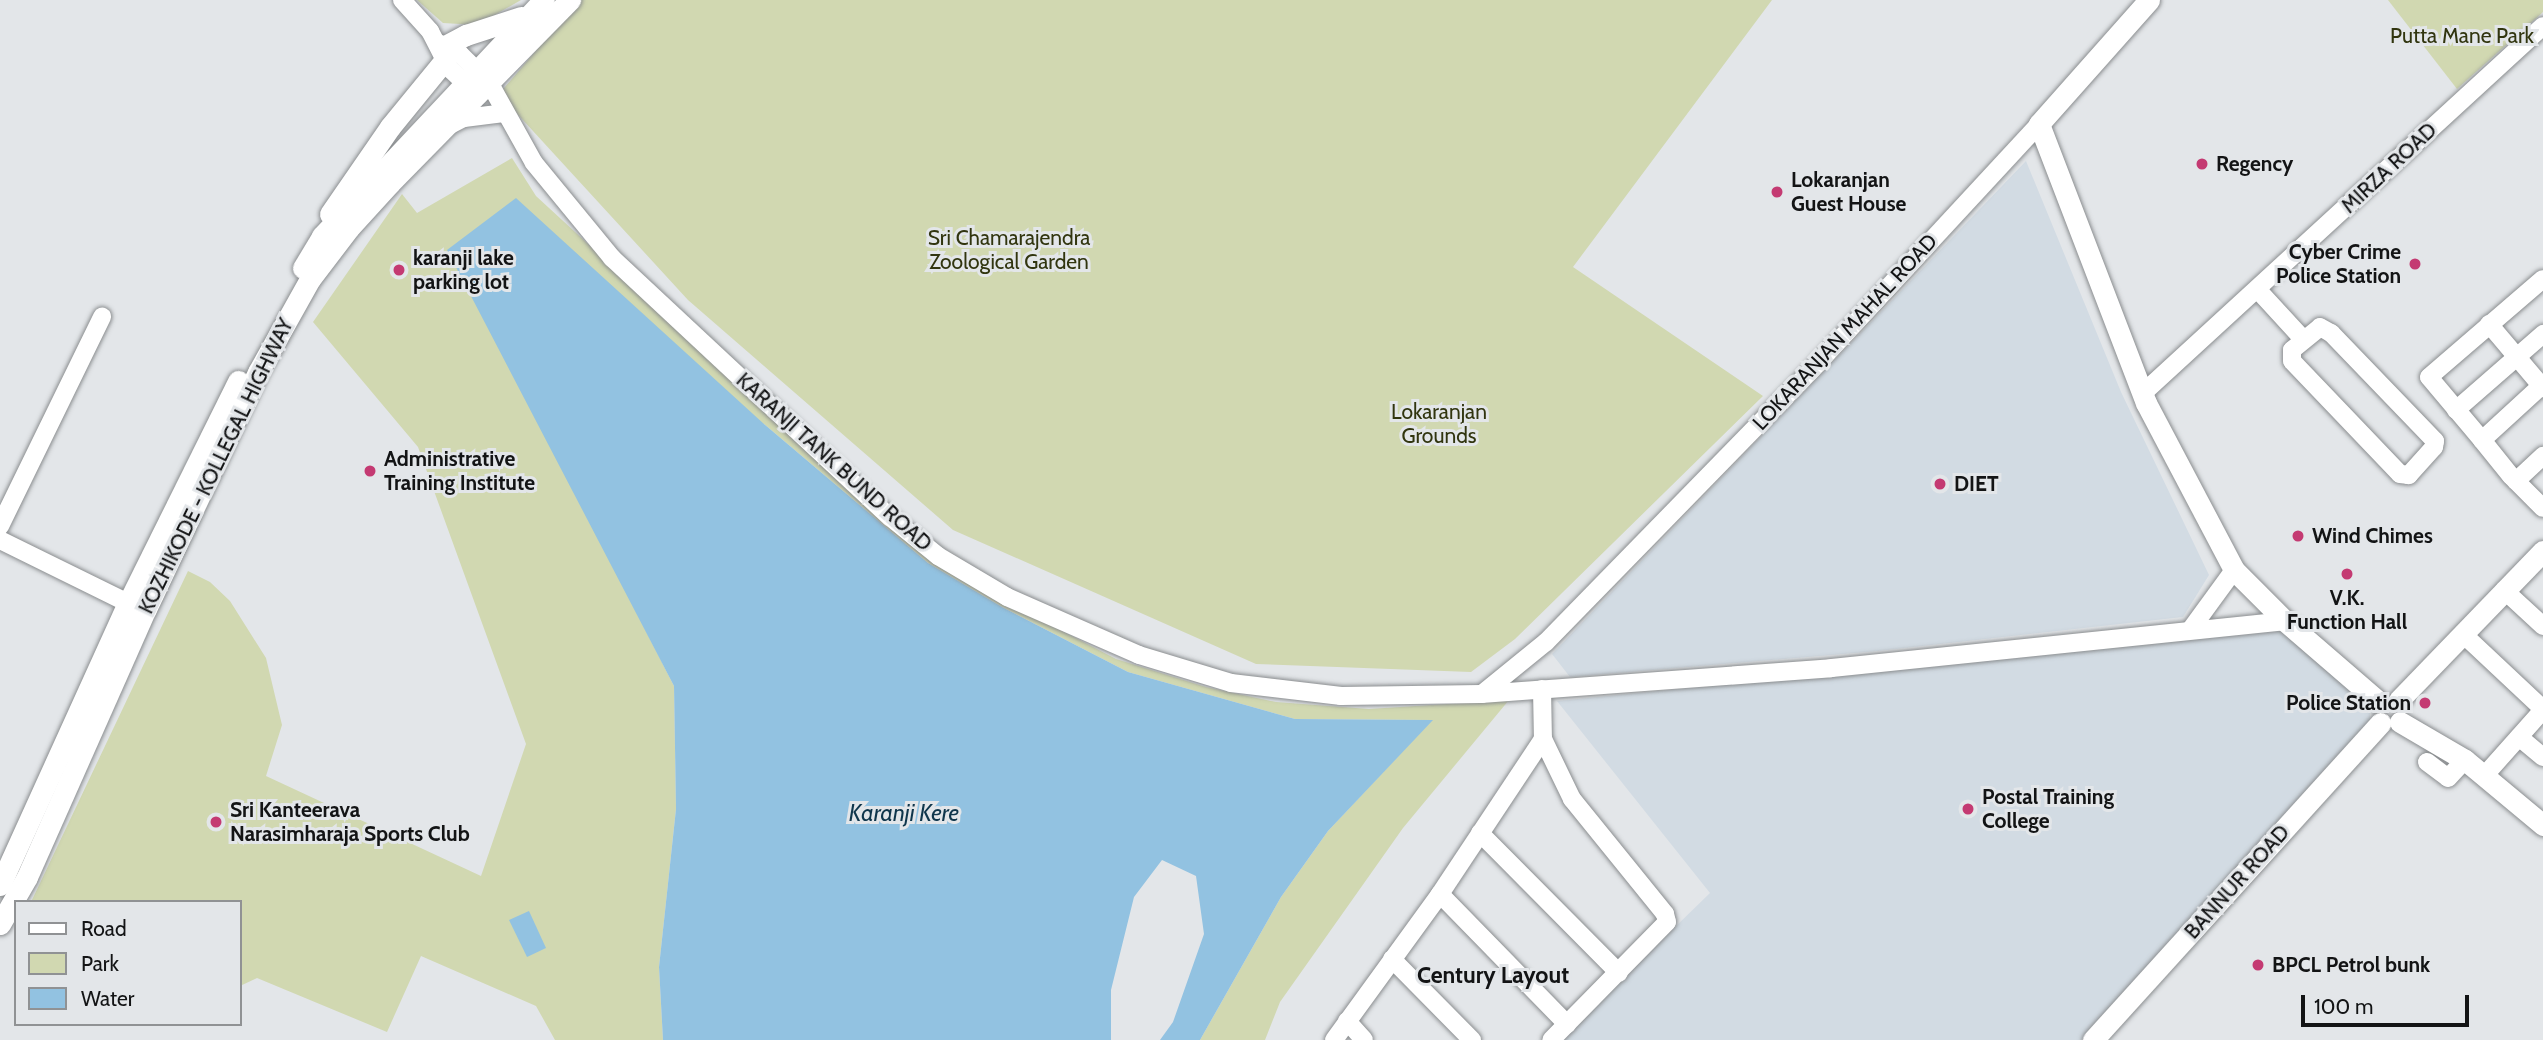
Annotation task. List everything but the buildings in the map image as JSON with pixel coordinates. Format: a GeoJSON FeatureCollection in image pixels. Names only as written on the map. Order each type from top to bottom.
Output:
{"type":"FeatureCollection","features":[{"type":"Feature","properties":{"kind":"main road","name":"KOZHIKODE - KOLLEGAL HIGHWAY"},"geometry":{"type":"LineString","coordinates":[[3,872],[128,603],[276,309],[322,236],[478,83],[570,0]]}},
{"type":"Feature","properties":{"kind":"main road","name":"LOKARANJAN MAHAL ROAD"},"geometry":{"type":"LineString","coordinates":[[2039,124],[2149,0]]}},
{"type":"Feature","properties":{"kind":"main road"},"geometry":{"type":"LineString","coordinates":[[322,236],[332,209],[442,50],[466,35],[494,29],[536,7]]}},
{"type":"Feature","properties":{"kind":"main road","name":"KOZHIKODE - KOLLEGAL HIGHWAY"},"geometry":{"type":"LineString","coordinates":[[14,900],[27,877],[157,585],[278,332],[310,279],[349,228],[446,127],[536,7]]}},
{"type":"Feature","properties":{"kind":"main road"},"geometry":{"type":"LineString","coordinates":[[2039,124],[2142,394],[2234,570],[2285,621],[2390,712],[2465,760],[2543,825]]}},
{"type":"Feature","properties":{"kind":"main road","name":"BANNUR ROAD"},"geometry":{"type":"LineString","coordinates":[[2093,1040],[2390,712],[2543,551]]}},
{"type":"Feature","properties":{"kind":"main road","name":"KOZHIKODE - KOLLEGAL HIGHWAY"},"geometry":{"type":"LineString","coordinates":[[0,925],[14,900]]}},
{"type":"Feature","properties":{"kind":"street"},"geometry":{"type":"LineString","coordinates":[[402,0],[442,50],[460,54],[478,83]]}},
{"type":"Feature","properties":{"kind":"street","name":"MIRZA ROAD"},"geometry":{"type":"LineString","coordinates":[[2142,394],[2543,26]]}},
{"type":"Feature","properties":{"kind":"street","name":"KARANJI TANK BUND ROAD"},"geometry":{"type":"LineString","coordinates":[[478,83],[504,115],[534,163],[619,265],[890,517],[938,556],[1007,597],[1139,656],[1231,682],[1340,696],[1481,694],[1831,668],[2285,621]]}},
{"type":"Feature","properties":{"kind":"street"},"geometry":{"type":"LineString","coordinates":[[446,127],[464,118],[504,115]]}},
{"type":"Feature","properties":{"kind":"street","name":"LOKARANJAN MAHAL ROAD"},"geometry":{"type":"LineString","coordinates":[[1481,694],[1531,655],[1818,363],[2039,124]]}},
{"type":"Feature","properties":{"kind":"street"},"geometry":{"type":"LineString","coordinates":[[2543,279],[2429,377],[2516,481],[2543,508]]}},
{"type":"Feature","properties":{"kind":"street"},"geometry":{"type":"LineString","coordinates":[[2256,289],[2303,339]]}},
{"type":"Feature","properties":{"kind":"street"},"geometry":{"type":"LineString","coordinates":[[0,526],[102,317]]}},
{"type":"Feature","properties":{"kind":"street"},"geometry":{"type":"LineString","coordinates":[[2482,440],[2540,378],[2517,357],[2489,324]]}},
{"type":"Feature","properties":{"kind":"street"},"geometry":{"type":"LineString","coordinates":[[2315,329],[2326,329],[2432,437],[2434,447],[2409,475],[2400,474],[2292,361],[2292,350],[2303,339],[2315,329]]}},
{"type":"Feature","properties":{"kind":"street"},"geometry":{"type":"LineString","coordinates":[[2456,410],[2543,334]]}},
{"type":"Feature","properties":{"kind":"street"},"geometry":{"type":"LineString","coordinates":[[2516,481],[2543,456]]}},
{"type":"Feature","properties":{"kind":"street"},"geometry":{"type":"LineString","coordinates":[[0,540],[128,603]]}},
{"type":"Feature","properties":{"kind":"street"},"geometry":{"type":"LineString","coordinates":[[2191,629],[2234,570]]}},
{"type":"Feature","properties":{"kind":"street"},"geometry":{"type":"LineString","coordinates":[[2504,590],[2543,626]]}},
{"type":"Feature","properties":{"kind":"street"},"geometry":{"type":"LineString","coordinates":[[2463,634],[2543,709],[2485,775]]}},
{"type":"Feature","properties":{"kind":"street"},"geometry":{"type":"LineString","coordinates":[[1542,690],[1543,739],[1575,805],[1667,918],[1665,926],[1551,1040]]}},
{"type":"Feature","properties":{"kind":"street"},"geometry":{"type":"LineString","coordinates":[[2519,737],[2543,757]]}},
{"type":"Feature","properties":{"kind":"street"},"geometry":{"type":"LineString","coordinates":[[1334,1040],[1440,894],[1543,739]]}},
{"type":"Feature","properties":{"kind":"street"},"geometry":{"type":"LineString","coordinates":[[2427,762],[2448,778],[2465,760]]}},
{"type":"Feature","properties":{"kind":"street"},"geometry":{"type":"LineString","coordinates":[[1480,833],[1619,974]]}},
{"type":"Feature","properties":{"kind":"street"},"geometry":{"type":"LineString","coordinates":[[1440,894],[1567,1024]]}},
{"type":"Feature","properties":{"kind":"street"},"geometry":{"type":"LineString","coordinates":[[1392,959],[1472,1040]]}},
{"type":"Feature","properties":{"kind":"street"},"geometry":{"type":"LineString","coordinates":[[1347,1021],[1364,1040]]}},
{"type":"Feature","properties":{"kind":"shaded area","name":"DIET"},"geometry":{"type":"Polygon","coordinates":[[[2026,161],[2121,392],[2209,575],[2183,617],[1878,651],[1570,677],[1552,654],[2026,161]]]}},
{"type":"Feature","properties":{"kind":"shaded area","name":"Postal Training College"},"geometry":{"type":"Polygon","coordinates":[[[2284,629],[2370,704],[2370,726],[2081,1040],[1559,1040],[1710,893],[1557,701],[2284,629]]]}},
{"type":"Feature","properties":{"kind":"green space"},"geometry":{"type":"Polygon","coordinates":[[[417,0],[521,0],[477,25],[443,23],[417,0]]]}},
{"type":"Feature","properties":{"kind":"green space","name":"Sri Chamarajendra Zoological Garden"},"geometry":{"type":"Polygon","coordinates":[[[579,0],[1772,0],[1573,267],[1763,396],[1515,639],[1471,672],[1256,664],[953,530],[688,300],[499,94],[579,0]]]}},
{"type":"Feature","properties":{"kind":"green space","name":"Putta Mane Park"},"geometry":{"type":"Polygon","coordinates":[[[2388,0],[2543,0],[2543,12],[2457,89],[2388,0]]]}},
{"type":"Feature","properties":{"kind":"green space"},"geometry":{"type":"Polygon","coordinates":[[[512,158],[536,196],[928,557],[1116,659],[1206,687],[1276,702],[1369,709],[1509,700],[1403,828],[1280,1002],[1265,1040],[1200,1040],[1281,897],[1328,831],[1432,720],[1295,719],[1128,672],[1002,607],[928,563],[764,424],[573,488],[674,686],[676,809],[659,967],[663,1040],[555,1040],[536,1006],[421,956],[387,1032],[257,978],[242,985],[242,900],[32,900],[188,571],[210,582],[230,601],[266,658],[282,725],[266,776],[481,876],[526,744],[418,447],[313,322],[402,194],[417,213],[512,158]]]}},
{"type":"Feature","properties":{"kind":"water","name":"Karanji Kere"},"geometry":{"type":"Polygon","coordinates":[[[516,198],[764,424],[928,563],[1002,607],[1128,672],[1295,719],[1433,720],[1328,831],[1281,897],[1200,1040],[1160,1040],[1173,1022],[1204,934],[1196,876],[1162,860],[1134,897],[1111,990],[1111,1040],[663,1040],[659,967],[676,809],[674,686],[447,250],[516,198]]]}},
{"type":"Feature","properties":{"kind":"water"},"geometry":{"type":"Polygon","coordinates":[[[529,911],[546,948],[527,957],[509,920],[529,911]]]}},
{"type":"Feature","properties":{"kind":"place","name":"Regency"},"geometry":{"type":"Point","coordinates":[2202,164]}},
{"type":"Feature","properties":{"kind":"place","name":"Lokaranjan Guest House"},"geometry":{"type":"Point","coordinates":[1777,192]}},
{"type":"Feature","properties":{"kind":"place","name":"Cyber Crime Police Station"},"geometry":{"type":"Point","coordinates":[2415,264]}},
{"type":"Feature","properties":{"kind":"place","name":"karanji lake parking lot"},"geometry":{"type":"Point","coordinates":[399,270]}},
{"type":"Feature","properties":{"kind":"place","name":"Administrative Training Institute"},"geometry":{"type":"Point","coordinates":[370,471]}},
{"type":"Feature","properties":{"kind":"place","name":"DIET"},"geometry":{"type":"Point","coordinates":[1940,484]}},
{"type":"Feature","properties":{"kind":"place","name":"Wind Chimes"},"geometry":{"type":"Point","coordinates":[2298,536]}},
{"type":"Feature","properties":{"kind":"place","name":"V.K. Function Hall"},"geometry":{"type":"Point","coordinates":[2347,574]}},
{"type":"Feature","properties":{"kind":"place","name":"Police Station"},"geometry":{"type":"Point","coordinates":[2425,703]}},
{"type":"Feature","properties":{"kind":"place","name":"Postal Training College"},"geometry":{"type":"Point","coordinates":[1968,809]}},
{"type":"Feature","properties":{"kind":"place","name":"Sri Kanteerava Narasimharaja Sports Club"},"geometry":{"type":"Point","coordinates":[216,822]}},
{"type":"Feature","properties":{"kind":"place","name":"BPCL Petrol bunk"},"geometry":{"type":"Point","coordinates":[2258,965]}},
{"type":"Feature","properties":{"kind":"district","name":"Century Layout"},"geometry":{"type":"Point","coordinates":[1493,975]}},
{"type":"Feature","properties":{"kind":"park label","name":"Lokaranjan Grounds"},"geometry":{"type":"Point","coordinates":[1439,424]}}]}
